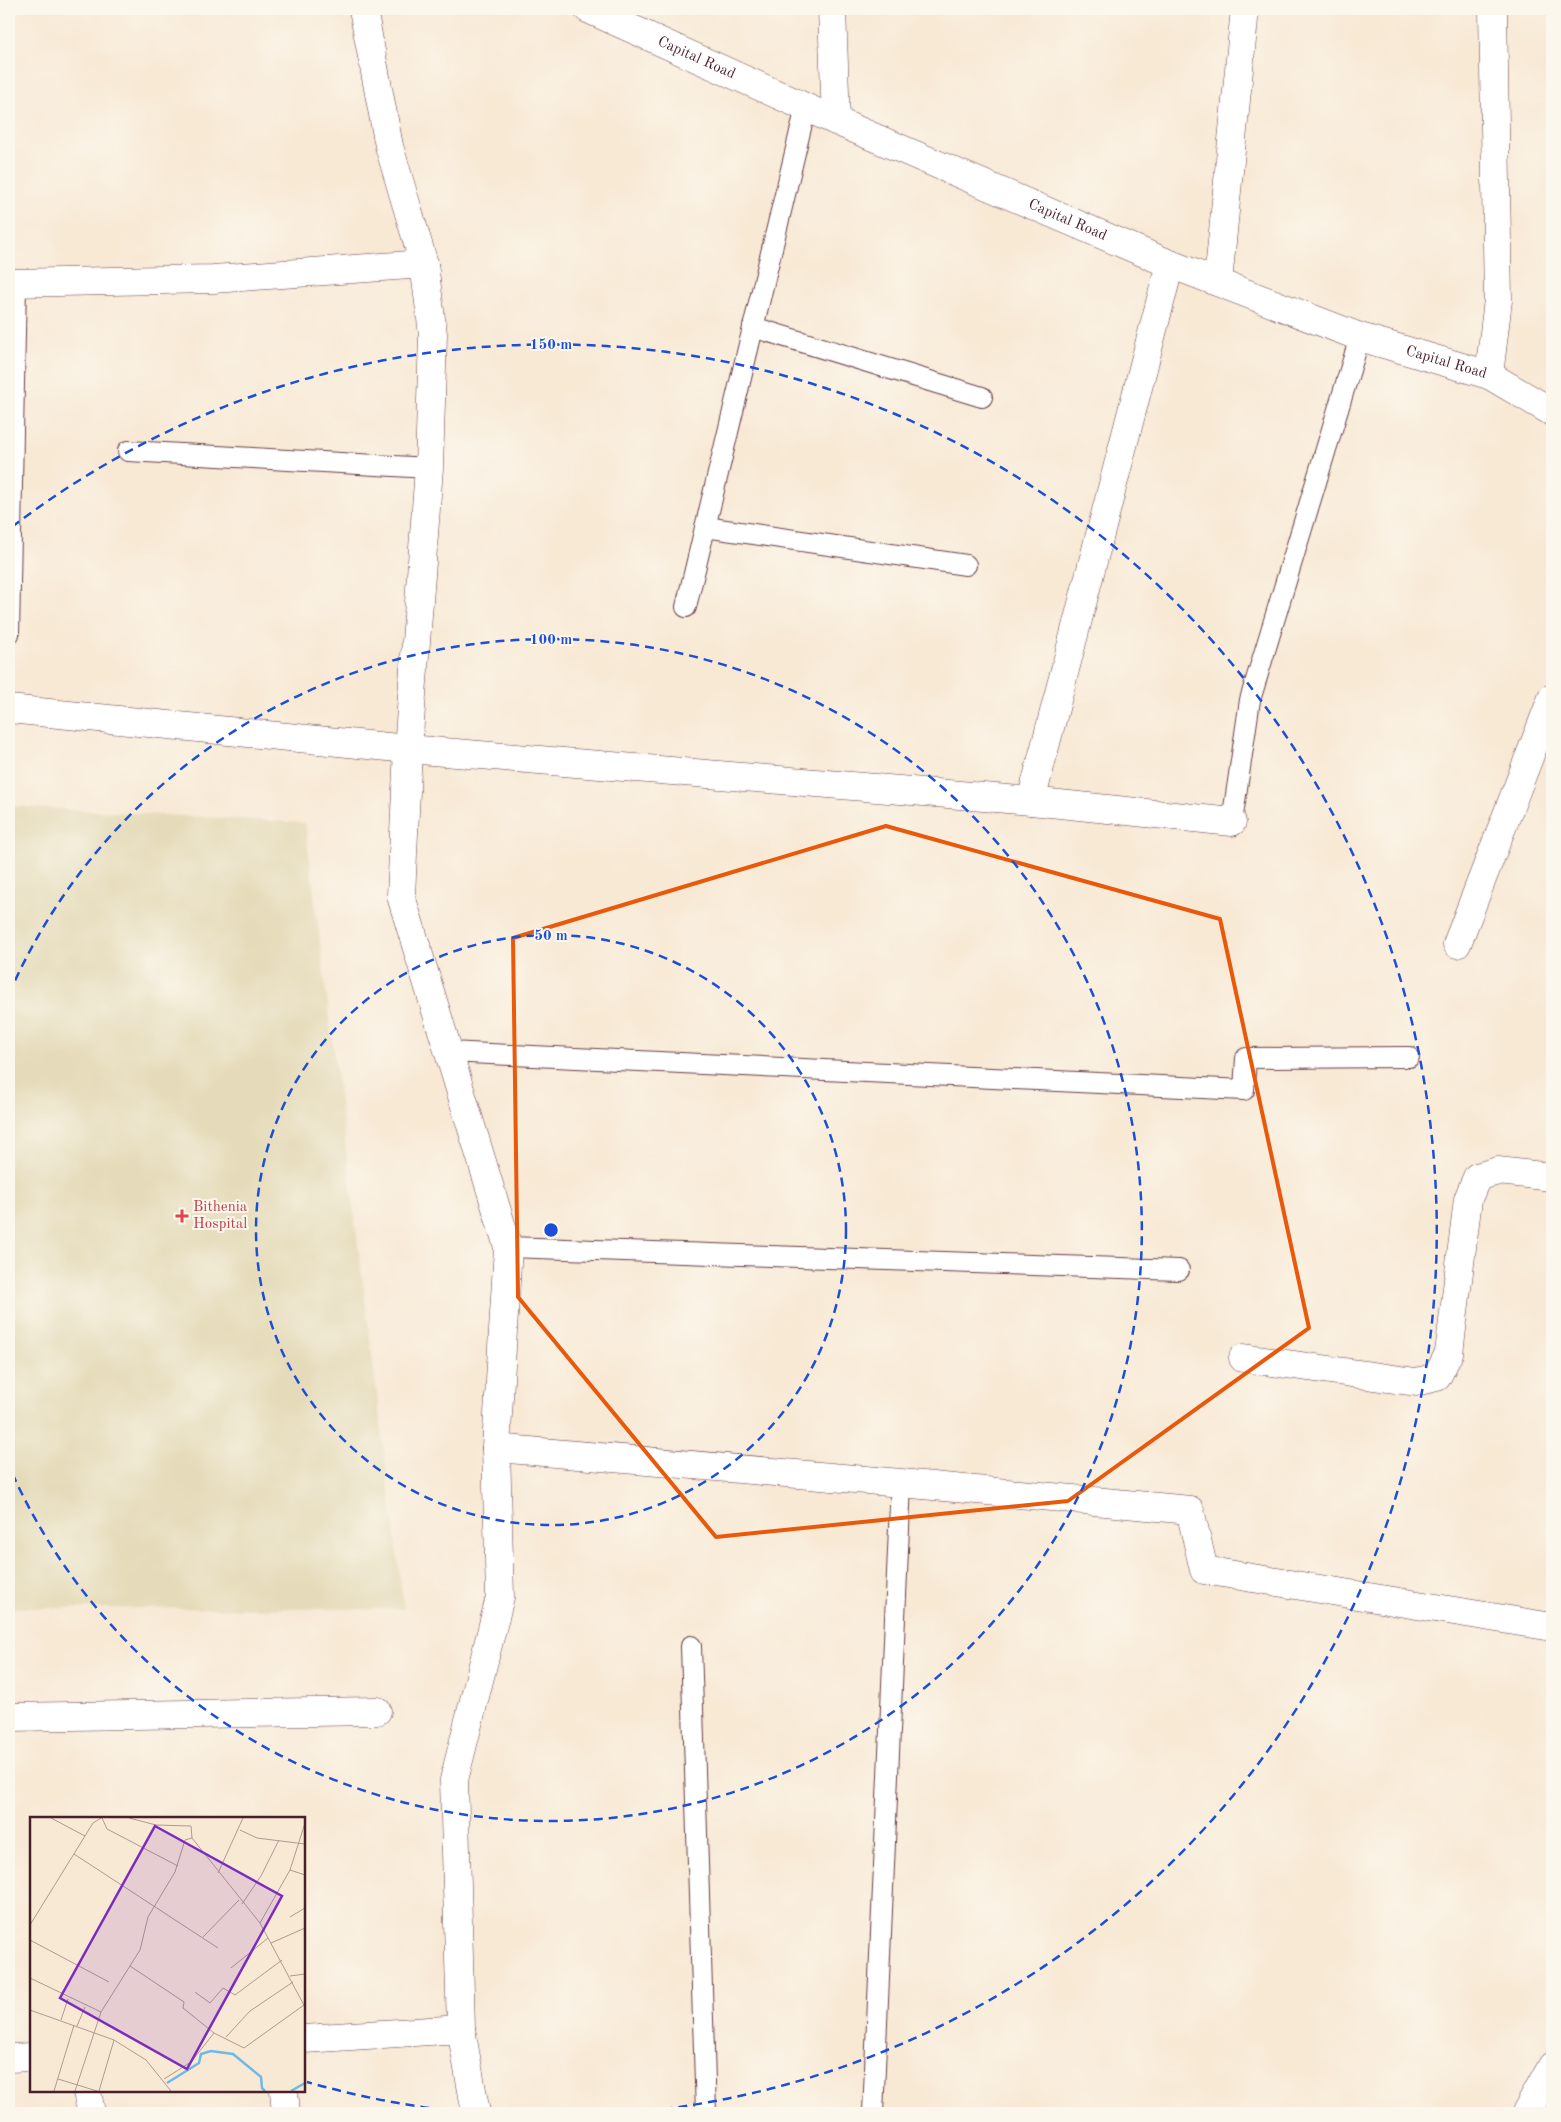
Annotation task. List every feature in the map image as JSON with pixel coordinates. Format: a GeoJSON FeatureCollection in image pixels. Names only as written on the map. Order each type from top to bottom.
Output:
{"type":"FeatureCollection","features":[{"type":"Feature","properties":{"kind":"street"},"geometry":{"type":"LineString","coordinates":[[363,9],[389,146],[424,264],[433,334],[429,468],[408,749],[402,896],[508,1246],[496,1448],[500,1597],[454,1780],[461,2029],[476,2113]]}},
{"type":"Feature","properties":{"kind":"street","name":"Capital Road"},"geometry":{"type":"LineString","coordinates":[[588,9],[836,121],[1170,264],[1360,337],[1489,375],[1552,412]]}},
{"type":"Feature","properties":{"kind":"street"},"geometry":{"type":"LineString","coordinates":[[832,9],[836,121]]}},
{"type":"Feature","properties":{"kind":"street"},"geometry":{"type":"LineString","coordinates":[[1218,282],[1245,9]]}},
{"type":"Feature","properties":{"kind":"street"},"geometry":{"type":"LineString","coordinates":[[1489,375],[1498,300],[1493,9]]}},
{"type":"Feature","properties":{"kind":"street"},"geometry":{"type":"LineString","coordinates":[[12,283],[213,279],[424,264]]}},
{"type":"Feature","properties":{"kind":"street"},"geometry":{"type":"LineString","coordinates":[[1031,802],[1170,264]]}},
{"type":"Feature","properties":{"kind":"street"},"geometry":{"type":"LineString","coordinates":[[1457,944],[1552,698]]}},
{"type":"Feature","properties":{"kind":"street"},"geometry":{"type":"LineString","coordinates":[[9,709],[408,749],[1031,802],[1232,822]]}},
{"type":"Feature","properties":{"kind":"street"},"geometry":{"type":"LineString","coordinates":[[1243,1358],[1416,1382],[1438,1377],[1449,1353],[1468,1199],[1478,1177],[1498,1171],[1552,1177]]}},
{"type":"Feature","properties":{"kind":"street"},"geometry":{"type":"LineString","coordinates":[[496,1448],[1190,1510],[1204,1570],[1552,1627]]}},
{"type":"Feature","properties":{"kind":"street"},"geometry":{"type":"LineString","coordinates":[[9,1716],[377,1711]]}},
{"type":"Feature","properties":{"kind":"street"},"geometry":{"type":"LineString","coordinates":[[305,2039],[461,2029]]}},
{"type":"Feature","properties":{"kind":"street"},"geometry":{"type":"LineString","coordinates":[[9,2058],[30,2057]]}},
{"type":"Feature","properties":{"kind":"street"},"geometry":{"type":"LineString","coordinates":[[1526,2113],[1552,2066]]}},
{"type":"Feature","properties":{"kind":"street"},"geometry":{"type":"LineString","coordinates":[[87,2092],[91,2113]]}},
{"type":"Feature","properties":{"kind":"street"},"geometry":{"type":"LineString","coordinates":[[284,2092],[286,2113]]}},
{"type":"Feature","properties":{"kind":"lane"},"geometry":{"type":"LineString","coordinates":[[686,607],[806,107]]}},
{"type":"Feature","properties":{"kind":"lane"},"geometry":{"type":"LineString","coordinates":[[9,634],[12,283]]}},
{"type":"Feature","properties":{"kind":"lane"},"geometry":{"type":"LineString","coordinates":[[753,327],[982,397]]}},
{"type":"Feature","properties":{"kind":"lane"},"geometry":{"type":"LineString","coordinates":[[1232,822],[1250,700],[1360,337]]}},
{"type":"Feature","properties":{"kind":"lane"},"geometry":{"type":"LineString","coordinates":[[128,451],[429,468]]}},
{"type":"Feature","properties":{"kind":"lane"},"geometry":{"type":"LineString","coordinates":[[705,527],[966,565]]}},
{"type":"Feature","properties":{"kind":"lane"},"geometry":{"type":"LineString","coordinates":[[449,1052],[1244,1090],[1246,1058],[1409,1057]]}},
{"type":"Feature","properties":{"kind":"lane"},"geometry":{"type":"LineString","coordinates":[[508,1246],[1179,1270]]}},
{"type":"Feature","properties":{"kind":"lane"},"geometry":{"type":"LineString","coordinates":[[873,2113],[901,1483]]}},
{"type":"Feature","properties":{"kind":"lane"},"geometry":{"type":"LineString","coordinates":[[691,1646],[706,2113]]}},
{"type":"Feature","properties":{"kind":"highlighted area"},"geometry":{"type":"Polygon","coordinates":[[[886,826],[1220,919],[1309,1328],[1068,1501],[716,1537],[518,1297],[513,938],[886,826]]]}},
{"type":"Feature","properties":{"kind":"shaded area","name":"Bithenia Hospital"},"geometry":{"type":"Polygon","coordinates":[[[9,806],[305,823],[404,1609],[9,1608],[9,806]]]}},
{"type":"Feature","properties":{"kind":"place","name":"Bithenia Hospital"},"geometry":{"type":"Point","coordinates":[182,1216]}}]}
